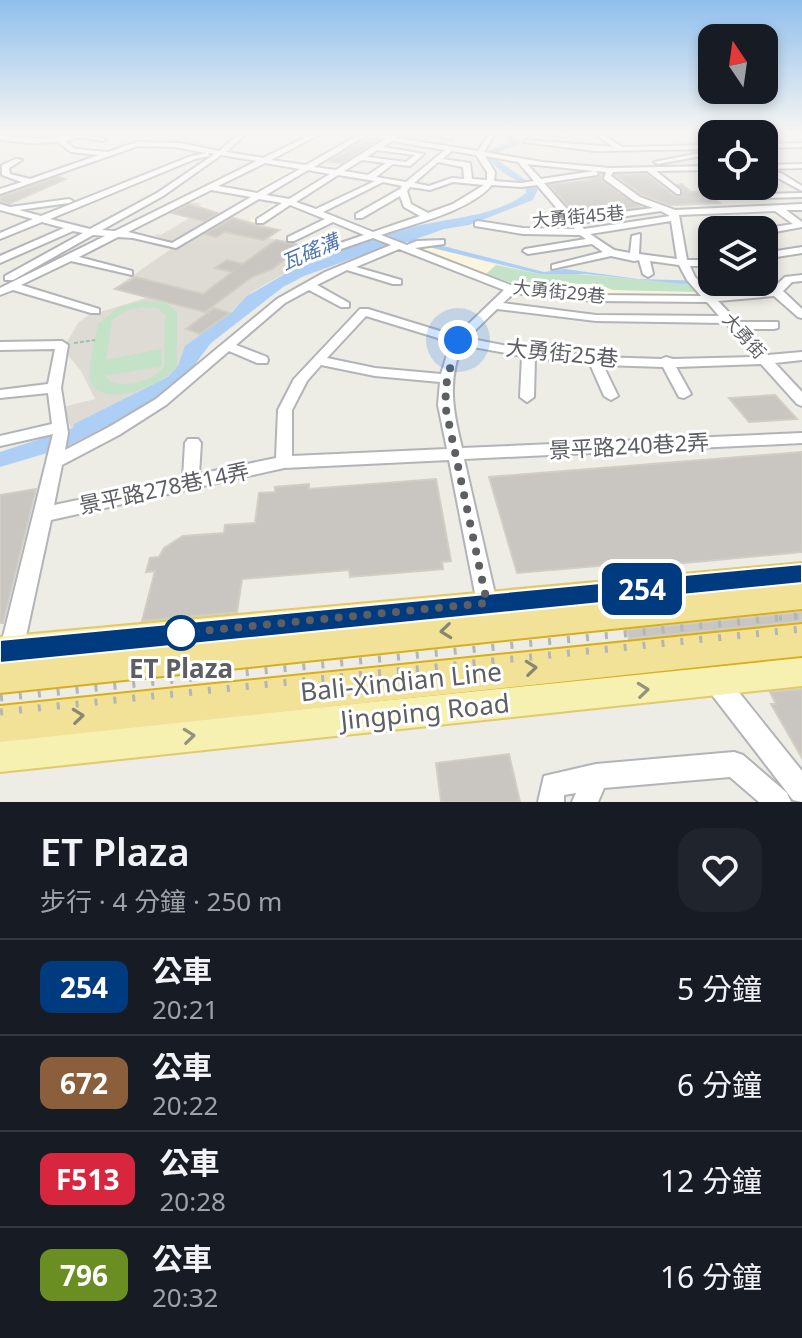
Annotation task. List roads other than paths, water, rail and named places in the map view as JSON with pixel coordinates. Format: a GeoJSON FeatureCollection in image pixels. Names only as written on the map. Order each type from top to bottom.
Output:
{"type":"FeatureCollection","features":[{"type":"Feature","properties":{"kind":"highway","name":"Bali-Xindian Line"},"geometry":{"type":"LineString","coordinates":[[3,661],[802,595]]}},
{"type":"Feature","properties":{"kind":"highway","name":"Bali-Xindian Line"},"geometry":{"type":"LineString","coordinates":[[0,724],[802,640]]}},
{"type":"Feature","properties":{"kind":"main road"},"geometry":{"type":"LineString","coordinates":[[3,661],[487,603],[802,574]]}},
{"type":"Feature","properties":{"kind":"main road","name":"Jingping Road"},"geometry":{"type":"LineString","coordinates":[[0,756],[802,672]]}},
{"type":"Feature","properties":{"kind":"street"},"geometry":{"type":"LineString","coordinates":[[4,171],[6,175],[32,182]]}},
{"type":"Feature","properties":{"kind":"street"},"geometry":{"type":"LineString","coordinates":[[0,192],[63,171]]}},
{"type":"Feature","properties":{"kind":"street"},"geometry":{"type":"LineString","coordinates":[[0,236],[160,171]]}},
{"type":"Feature","properties":{"kind":"street"},"geometry":{"type":"LineString","coordinates":[[6,284],[69,257],[241,171]]}},
{"type":"Feature","properties":{"kind":"street"},"geometry":{"type":"LineString","coordinates":[[3,210],[88,232],[133,235],[169,245],[297,171]]}},
{"type":"Feature","properties":{"kind":"street"},"geometry":{"type":"LineString","coordinates":[[368,179],[379,171]]}},
{"type":"Feature","properties":{"kind":"street"},"geometry":{"type":"LineString","coordinates":[[359,216],[404,189],[423,171]]}},
{"type":"Feature","properties":{"kind":"street"},"geometry":{"type":"LineString","coordinates":[[467,171],[468,179]]}},
{"type":"Feature","properties":{"kind":"street"},"geometry":{"type":"LineString","coordinates":[[338,247],[456,206],[490,185],[492,171]]}},
{"type":"Feature","properties":{"kind":"street"},"geometry":{"type":"LineString","coordinates":[[528,171],[582,232],[611,253],[698,263]]}},
{"type":"Feature","properties":{"kind":"street"},"geometry":{"type":"LineString","coordinates":[[260,221],[336,172],[404,189],[430,188],[452,180],[468,179],[490,185],[521,185],[594,171]]}},
{"type":"Feature","properties":{"kind":"street"},"geometry":{"type":"LineString","coordinates":[[606,171],[607,177],[637,199],[675,215]]}},
{"type":"Feature","properties":{"kind":"street"},"geometry":{"type":"LineString","coordinates":[[651,171],[677,192]]}},
{"type":"Feature","properties":{"kind":"street"},"geometry":{"type":"LineString","coordinates":[[128,185],[192,173]]}},
{"type":"Feature","properties":{"kind":"street"},"geometry":{"type":"LineString","coordinates":[[0,292],[6,284],[88,232],[192,173]]}},
{"type":"Feature","properties":{"kind":"street"},"geometry":{"type":"LineString","coordinates":[[778,175],[802,192]]}},
{"type":"Feature","properties":{"kind":"street"},"geometry":{"type":"LineString","coordinates":[[660,179],[698,178]]}},
{"type":"Feature","properties":{"kind":"street"},"geometry":{"type":"LineString","coordinates":[[315,213],[379,182]]}},
{"type":"Feature","properties":{"kind":"street","name":"大勇街29巷"},"geometry":{"type":"LineString","coordinates":[[210,187],[289,202],[511,289],[595,298],[709,299],[738,296]]}},
{"type":"Feature","properties":{"kind":"street"},"geometry":{"type":"LineString","coordinates":[[404,189],[407,205],[427,216]]}},
{"type":"Feature","properties":{"kind":"street"},"geometry":{"type":"LineString","coordinates":[[778,194],[802,192]]}},
{"type":"Feature","properties":{"kind":"street"},"geometry":{"type":"LineString","coordinates":[[3,210],[97,196]]}},
{"type":"Feature","properties":{"kind":"street"},"geometry":{"type":"LineString","coordinates":[[776,207],[801,225],[778,229]]}},
{"type":"Feature","properties":{"kind":"street"},"geometry":{"type":"LineString","coordinates":[[478,224],[523,231],[582,232],[725,209],[802,207]]}},
{"type":"Feature","properties":{"kind":"street","name":"大勇街45巷"},"geometry":{"type":"LineString","coordinates":[[494,218],[527,222],[573,221],[662,209]]}},
{"type":"Feature","properties":{"kind":"street"},"geometry":{"type":"LineString","coordinates":[[679,229],[725,209]]}},
{"type":"Feature","properties":{"kind":"street","name":"大勇街"},"geometry":{"type":"LineString","coordinates":[[675,215],[683,263],[694,282],[802,401]]}},
{"type":"Feature","properties":{"kind":"street"},"geometry":{"type":"LineString","coordinates":[[291,239],[332,219]]}},
{"type":"Feature","properties":{"kind":"street"},"geometry":{"type":"LineString","coordinates":[[0,260],[72,228]]}},
{"type":"Feature","properties":{"kind":"street"},"geometry":{"type":"LineString","coordinates":[[637,236],[639,258],[648,274]]}},
{"type":"Feature","properties":{"kind":"street"},"geometry":{"type":"LineString","coordinates":[[528,251],[592,241]]}},
{"type":"Feature","properties":{"kind":"street"},"geometry":{"type":"LineString","coordinates":[[56,457],[114,431],[161,402],[281,301],[308,285],[346,267],[401,248],[441,242]]}},
{"type":"Feature","properties":{"kind":"street"},"geometry":{"type":"LineString","coordinates":[[778,254],[802,250]]}},
{"type":"Feature","properties":{"kind":"street"},"geometry":{"type":"LineString","coordinates":[[556,267],[611,253]]}},
{"type":"Feature","properties":{"kind":"street"},"geometry":{"type":"LineString","coordinates":[[69,257],[128,273]]}},
{"type":"Feature","properties":{"kind":"street"},"geometry":{"type":"LineString","coordinates":[[346,267],[397,282]]}},
{"type":"Feature","properties":{"kind":"street"},"geometry":{"type":"LineString","coordinates":[[778,288],[789,279],[802,278]]}},
{"type":"Feature","properties":{"kind":"street"},"geometry":{"type":"LineString","coordinates":[[6,284],[95,311]]}},
{"type":"Feature","properties":{"kind":"street"},"geometry":{"type":"LineString","coordinates":[[308,285],[345,305]]}},
{"type":"Feature","properties":{"kind":"street"},"geometry":{"type":"LineString","coordinates":[[487,603],[445,405],[447,379],[458,340],[498,306],[511,289]]}},
{"type":"Feature","properties":{"kind":"street"},"geometry":{"type":"LineString","coordinates":[[778,293],[801,313]]}},
{"type":"Feature","properties":{"kind":"street"},"geometry":{"type":"LineString","coordinates":[[498,306],[596,318],[774,325]]}},
{"type":"Feature","properties":{"kind":"street","name":"大勇街25巷"},"geometry":{"type":"LineString","coordinates":[[317,360],[364,311],[458,340],[529,352],[666,361],[766,360],[802,356]]}},
{"type":"Feature","properties":{"kind":"street"},"geometry":{"type":"LineString","coordinates":[[0,346],[62,345],[54,388],[59,430],[56,457],[45,514],[3,661]]}},
{"type":"Feature","properties":{"kind":"street"},"geometry":{"type":"LineString","coordinates":[[226,345],[262,360]]}},
{"type":"Feature","properties":{"kind":"street"},"geometry":{"type":"LineString","coordinates":[[527,397],[529,352]]}},
{"type":"Feature","properties":{"kind":"street"},"geometry":{"type":"LineString","coordinates":[[594,358],[611,396]]}},
{"type":"Feature","properties":{"kind":"street"},"geometry":{"type":"LineString","coordinates":[[284,462],[285,410],[301,379],[317,360],[375,372],[447,379]]}},
{"type":"Feature","properties":{"kind":"street"},"geometry":{"type":"LineString","coordinates":[[666,361],[684,394]]}},
{"type":"Feature","properties":{"kind":"street"},"geometry":{"type":"LineString","coordinates":[[0,394],[54,388]]}},
{"type":"Feature","properties":{"kind":"street"},"geometry":{"type":"LineString","coordinates":[[0,441],[59,430]]}},
{"type":"Feature","properties":{"kind":"street","name":"景平路240巷2弄"},"geometry":{"type":"LineString","coordinates":[[284,462],[802,438]]}},
{"type":"Feature","properties":{"kind":"street"},"geometry":{"type":"LineString","coordinates":[[191,480],[193,443]]}},
{"type":"Feature","properties":{"kind":"street","name":"景平路278巷14弄"},"geometry":{"type":"LineString","coordinates":[[45,514],[284,462]]}},
{"type":"Feature","properties":{"kind":"street"},"geometry":{"type":"LineString","coordinates":[[717,683],[802,793],[787,802]]}},
{"type":"Feature","properties":{"kind":"street"},"geometry":{"type":"LineString","coordinates":[[551,802],[553,785],[596,776],[734,764],[778,802]]}},
{"type":"Feature","properties":{"kind":"street"},"geometry":{"type":"LineString","coordinates":[[585,802],[596,776]]}},
{"type":"Feature","properties":{"kind":"water"},"geometry":{"type":"Polygon","coordinates":[[[501,171],[513,171],[538,189],[533,200],[469,225],[444,229],[416,239],[544,272],[565,269],[638,279],[698,281],[698,284],[683,284],[585,274],[540,274],[398,242],[304,276],[283,287],[211,343],[181,383],[123,418],[64,448],[0,467],[0,452],[73,428],[74,424],[168,377],[178,366],[185,346],[232,312],[247,296],[295,268],[390,233],[503,206],[526,193],[525,185],[501,171]]]}},
{"type":"Feature","properties":{"kind":"railway"},"geometry":{"type":"LineString","coordinates":[[0,698],[798,616]]}},
{"type":"Feature","properties":{"kind":"railway"},"geometry":{"type":"LineString","coordinates":[[779,618],[802,616]]}},
{"type":"Feature","properties":{"kind":"railway"},"geometry":{"type":"LineString","coordinates":[[0,712],[802,629]]}},
{"type":"Feature","properties":{"kind":"place","name":"ET Plaza"},"geometry":{"type":"Point","coordinates":[181,633]}},
{"type":"Feature","properties":{"kind":"water label","name":"瓦磘溝"},"geometry":{"type":"Point","coordinates":[310,252]}}]}
